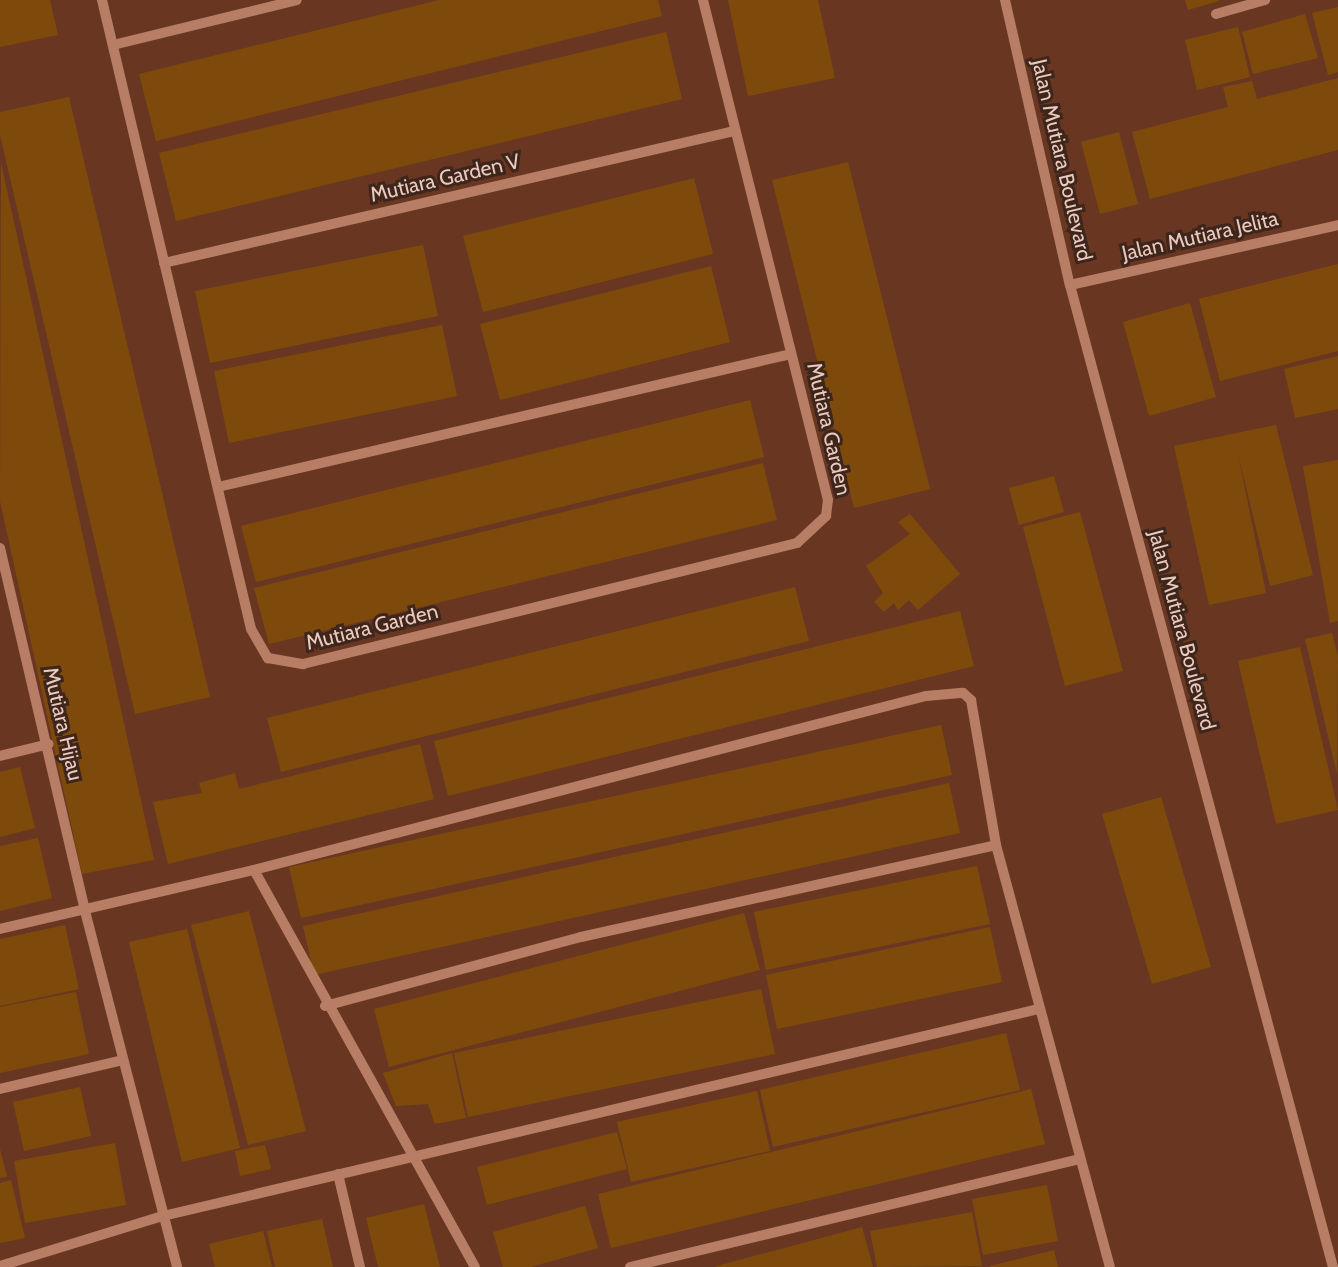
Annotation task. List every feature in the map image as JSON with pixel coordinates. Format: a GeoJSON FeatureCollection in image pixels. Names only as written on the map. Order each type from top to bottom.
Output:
{"type":"FeatureCollection","features":[{"type":"Feature","properties":{"kind":"street","name":"Mutiara Garden"},"geometry":{"type":"LineString","coordinates":[[102,0],[218,487],[260,650],[276,662],[303,664],[808,536],[826,516],[828,500],[791,354],[218,487]]}},
{"type":"Feature","properties":{"kind":"street"},"geometry":{"type":"LineString","coordinates":[[113,45],[297,0]]}},
{"type":"Feature","properties":{"kind":"street"},"geometry":{"type":"LineString","coordinates":[[703,0],[791,354]]}},
{"type":"Feature","properties":{"kind":"street","name":"Jalan Mutiara Boulevard"},"geometry":{"type":"LineString","coordinates":[[1005,0],[1070,285],[1333,1267]]}},
{"type":"Feature","properties":{"kind":"street"},"geometry":{"type":"LineString","coordinates":[[1216,14],[1265,0]]}},
{"type":"Feature","properties":{"kind":"street","name":"Mutiara Garden V"},"geometry":{"type":"LineString","coordinates":[[164,263],[735,131]]}},
{"type":"Feature","properties":{"kind":"street","name":"Jalan Mutiara Jelita"},"geometry":{"type":"LineString","coordinates":[[1070,285],[1338,225]]}},
{"type":"Feature","properties":{"kind":"street","name":"Mutiara Hijau"},"geometry":{"type":"LineString","coordinates":[[0,548],[49,744],[85,911],[177,1267]]}},
{"type":"Feature","properties":{"kind":"street"},"geometry":{"type":"LineString","coordinates":[[0,601],[12,598]]}},
{"type":"Feature","properties":{"kind":"street"},"geometry":{"type":"LineString","coordinates":[[0,929],[254,870],[958,692],[971,700],[996,845],[1110,1267]]}},
{"type":"Feature","properties":{"kind":"street"},"geometry":{"type":"LineString","coordinates":[[0,756],[49,744]]}},
{"type":"Feature","properties":{"kind":"street"},"geometry":{"type":"LineString","coordinates":[[325,1006],[581,937],[996,845]]}},
{"type":"Feature","properties":{"kind":"street"},"geometry":{"type":"LineString","coordinates":[[254,870],[325,1006],[476,1267]]}},
{"type":"Feature","properties":{"kind":"street"},"geometry":{"type":"LineString","coordinates":[[0,1266],[163,1216],[1039,1009]]}},
{"type":"Feature","properties":{"kind":"street"},"geometry":{"type":"LineString","coordinates":[[0,1089],[123,1060]]}},
{"type":"Feature","properties":{"kind":"street"},"geometry":{"type":"LineString","coordinates":[[630,1267],[1080,1159]]}},
{"type":"Feature","properties":{"kind":"street"},"geometry":{"type":"LineString","coordinates":[[338,1174],[360,1267]]}},
{"type":"Feature","properties":{"kind":"building"},"geometry":{"type":"Polygon","coordinates":[[[0,0],[50,0],[58,35],[0,47],[0,0]]]}},
{"type":"Feature","properties":{"kind":"building"},"geometry":{"type":"Polygon","coordinates":[[[439,0],[658,0],[662,16],[156,141],[139,74],[439,0]]]}},
{"type":"Feature","properties":{"kind":"building"},"geometry":{"type":"Polygon","coordinates":[[[728,0],[818,0],[835,78],[748,96],[728,0]]]}},
{"type":"Feature","properties":{"kind":"building"},"geometry":{"type":"Polygon","coordinates":[[[1185,0],[1219,0],[1219,1],[1188,10],[1185,0]]]}},
{"type":"Feature","properties":{"kind":"building"},"geometry":{"type":"Polygon","coordinates":[[[1338,7],[1338,72],[1328,75],[1312,13],[1338,7]]]}},
{"type":"Feature","properties":{"kind":"building"},"geometry":{"type":"Polygon","coordinates":[[[1305,14],[1318,58],[1253,74],[1242,32],[1305,14]]]}},
{"type":"Feature","properties":{"kind":"building"},"geometry":{"type":"Polygon","coordinates":[[[1238,27],[1250,77],[1197,90],[1185,40],[1238,27]]]}},
{"type":"Feature","properties":{"kind":"building"},"geometry":{"type":"Polygon","coordinates":[[[666,32],[682,99],[176,221],[159,153],[666,32]]]}},
{"type":"Feature","properties":{"kind":"building"},"geometry":{"type":"Polygon","coordinates":[[[1338,78],[1338,150],[1150,199],[1132,132],[1228,107],[1223,87],[1252,81],[1257,99],[1338,78]]]}},
{"type":"Feature","properties":{"kind":"building"},"geometry":{"type":"Polygon","coordinates":[[[69,97],[210,697],[135,714],[0,135],[0,112],[69,97]]]}},
{"type":"Feature","properties":{"kind":"building"},"geometry":{"type":"Polygon","coordinates":[[[1119,132],[1138,204],[1100,214],[1081,142],[1119,132]]]}},
{"type":"Feature","properties":{"kind":"building"},"geometry":{"type":"Polygon","coordinates":[[[848,162],[930,489],[854,508],[772,180],[848,162]]]}},
{"type":"Feature","properties":{"kind":"building"},"geometry":{"type":"Polygon","coordinates":[[[1,163],[154,860],[82,874],[0,501],[1,163]]]}},
{"type":"Feature","properties":{"kind":"building"},"geometry":{"type":"Polygon","coordinates":[[[694,178],[713,254],[483,312],[463,236],[694,178]]]}},
{"type":"Feature","properties":{"kind":"building"},"geometry":{"type":"Polygon","coordinates":[[[423,245],[438,316],[210,363],[195,291],[423,245]]]}},
{"type":"Feature","properties":{"kind":"building"},"geometry":{"type":"Polygon","coordinates":[[[1338,264],[1338,351],[1220,381],[1199,299],[1338,264]]]}},
{"type":"Feature","properties":{"kind":"building"},"geometry":{"type":"Polygon","coordinates":[[[711,266],[730,342],[500,400],[480,324],[711,266]]]}},
{"type":"Feature","properties":{"kind":"building"},"geometry":{"type":"Polygon","coordinates":[[[1190,303],[1216,397],[1149,416],[1123,322],[1190,303]]]}},
{"type":"Feature","properties":{"kind":"building"},"geometry":{"type":"Polygon","coordinates":[[[442,325],[457,396],[229,443],[214,371],[442,325]]]}},
{"type":"Feature","properties":{"kind":"building"},"geometry":{"type":"Polygon","coordinates":[[[1338,356],[1338,409],[1295,418],[1284,369],[1338,356]]]}},
{"type":"Feature","properties":{"kind":"building"},"geometry":{"type":"Polygon","coordinates":[[[750,400],[764,457],[256,582],[241,526],[750,400]]]}},
{"type":"Feature","properties":{"kind":"building"},"geometry":{"type":"Polygon","coordinates":[[[1276,425],[1313,575],[1270,586],[1238,454],[1266,593],[1209,605],[1174,446],[1276,425]]]}},
{"type":"Feature","properties":{"kind":"building"},"geometry":{"type":"Polygon","coordinates":[[[1338,460],[1338,621],[1330,623],[1303,466],[1338,460]]]}},
{"type":"Feature","properties":{"kind":"building"},"geometry":{"type":"Polygon","coordinates":[[[763,463],[777,520],[269,644],[254,588],[763,463]]]}},
{"type":"Feature","properties":{"kind":"building"},"geometry":{"type":"Polygon","coordinates":[[[1054,476],[1064,512],[1019,525],[1009,488],[1054,476]]]}},
{"type":"Feature","properties":{"kind":"building"},"geometry":{"type":"Polygon","coordinates":[[[1080,512],[1123,671],[1065,686],[1023,527],[1080,512]]]}},
{"type":"Feature","properties":{"kind":"building"},"geometry":{"type":"Polygon","coordinates":[[[910,514],[960,574],[918,610],[909,600],[898,610],[894,603],[884,612],[874,602],[883,593],[866,566],[910,534],[898,522],[910,514]]]}},
{"type":"Feature","properties":{"kind":"building"},"geometry":{"type":"Polygon","coordinates":[[[795,587],[809,641],[281,772],[267,718],[795,587]]]}},
{"type":"Feature","properties":{"kind":"building"},"geometry":{"type":"Polygon","coordinates":[[[960,611],[974,666],[448,796],[434,741],[960,611]]]}},
{"type":"Feature","properties":{"kind":"building"},"geometry":{"type":"Polygon","coordinates":[[[1332,633],[1338,656],[1337,774],[1305,639],[1332,633]]]}},
{"type":"Feature","properties":{"kind":"building"},"geometry":{"type":"Polygon","coordinates":[[[1300,647],[1338,810],[1276,824],[1238,661],[1300,647]]]}},
{"type":"Feature","properties":{"kind":"building"},"geometry":{"type":"Polygon","coordinates":[[[941,725],[952,775],[301,918],[289,867],[941,725]]]}},
{"type":"Feature","properties":{"kind":"building"},"geometry":{"type":"Polygon","coordinates":[[[420,744],[434,799],[168,864],[153,802],[202,793],[199,783],[235,773],[239,789],[420,744]]]}},
{"type":"Feature","properties":{"kind":"building"},"geometry":{"type":"Polygon","coordinates":[[[20,767],[35,828],[0,837],[0,772],[20,767]]]}},
{"type":"Feature","properties":{"kind":"building"},"geometry":{"type":"Polygon","coordinates":[[[949,783],[960,833],[314,975],[303,926],[949,783]]]}},
{"type":"Feature","properties":{"kind":"building"},"geometry":{"type":"Polygon","coordinates":[[[1161,797],[1211,967],[1152,984],[1102,814],[1161,797]]]}},
{"type":"Feature","properties":{"kind":"building"},"geometry":{"type":"Polygon","coordinates":[[[38,838],[52,898],[0,911],[0,846],[38,838]]]}},
{"type":"Feature","properties":{"kind":"building"},"geometry":{"type":"Polygon","coordinates":[[[977,866],[990,924],[766,970],[754,912],[977,866]]]}},
{"type":"Feature","properties":{"kind":"building"},"geometry":{"type":"Polygon","coordinates":[[[249,911],[306,1131],[248,1145],[191,925],[249,911]]]}},
{"type":"Feature","properties":{"kind":"building"},"geometry":{"type":"Polygon","coordinates":[[[744,913],[760,970],[389,1067],[374,1009],[744,913]]]}},
{"type":"Feature","properties":{"kind":"building"},"geometry":{"type":"Polygon","coordinates":[[[65,925],[79,989],[0,1006],[0,939],[65,925]]]}},
{"type":"Feature","properties":{"kind":"building"},"geometry":{"type":"Polygon","coordinates":[[[990,927],[1002,982],[777,1029],[766,975],[990,927]]]}},
{"type":"Feature","properties":{"kind":"building"},"geometry":{"type":"Polygon","coordinates":[[[187,929],[240,1148],[182,1162],[129,942],[187,929]]]}},
{"type":"Feature","properties":{"kind":"building"},"geometry":{"type":"Polygon","coordinates":[[[761,989],[775,1054],[468,1117],[454,1053],[761,989]]]}},
{"type":"Feature","properties":{"kind":"building"},"geometry":{"type":"Polygon","coordinates":[[[76,992],[89,1054],[0,1073],[0,1007],[76,992]]]}},
{"type":"Feature","properties":{"kind":"building"},"geometry":{"type":"Polygon","coordinates":[[[1006,1033],[1020,1090],[773,1147],[760,1090],[1006,1033]]]}},
{"type":"Feature","properties":{"kind":"building"},"geometry":{"type":"Polygon","coordinates":[[[452,1053],[466,1118],[435,1124],[428,1104],[396,1106],[383,1073],[452,1053]]]}},
{"type":"Feature","properties":{"kind":"building"},"geometry":{"type":"Polygon","coordinates":[[[80,1087],[91,1136],[24,1151],[13,1102],[80,1087]]]}},
{"type":"Feature","properties":{"kind":"building"},"geometry":{"type":"Polygon","coordinates":[[[1031,1089],[1045,1144],[611,1248],[598,1194],[1031,1089]]]}},
{"type":"Feature","properties":{"kind":"building"},"geometry":{"type":"Polygon","coordinates":[[[757,1091],[770,1151],[631,1182],[617,1122],[757,1091]]]}},
{"type":"Feature","properties":{"kind":"building"},"geometry":{"type":"Polygon","coordinates":[[[617,1132],[627,1169],[487,1205],[477,1167],[617,1132]]]}},
{"type":"Feature","properties":{"kind":"building"},"geometry":{"type":"Polygon","coordinates":[[[115,1143],[126,1205],[25,1223],[14,1161],[115,1143]]]}},
{"type":"Feature","properties":{"kind":"building"},"geometry":{"type":"Polygon","coordinates":[[[265,1145],[271,1169],[240,1176],[235,1151],[265,1145]]]}},
{"type":"Feature","properties":{"kind":"building"},"geometry":{"type":"Polygon","coordinates":[[[0,1149],[7,1177],[0,1178],[0,1149]]]}},
{"type":"Feature","properties":{"kind":"building"},"geometry":{"type":"Polygon","coordinates":[[[11,1180],[25,1238],[0,1243],[0,1183],[11,1180]]]}},
{"type":"Feature","properties":{"kind":"building"},"geometry":{"type":"Polygon","coordinates":[[[1047,1185],[1058,1241],[983,1255],[972,1199],[1047,1185]]]}},
{"type":"Feature","properties":{"kind":"building"},"geometry":{"type":"Polygon","coordinates":[[[424,1204],[440,1267],[378,1267],[366,1218],[424,1204]]]}},
{"type":"Feature","properties":{"kind":"building"},"geometry":{"type":"Polygon","coordinates":[[[585,1206],[598,1248],[531,1267],[503,1267],[493,1232],[585,1206]]]}},
{"type":"Feature","properties":{"kind":"building"},"geometry":{"type":"Polygon","coordinates":[[[972,1212],[982,1266],[877,1267],[870,1231],[972,1212]]]}},
{"type":"Feature","properties":{"kind":"building"},"geometry":{"type":"Polygon","coordinates":[[[322,1219],[333,1267],[275,1267],[267,1231],[322,1219]]]}},
{"type":"Feature","properties":{"kind":"building"},"geometry":{"type":"Polygon","coordinates":[[[862,1227],[873,1267],[717,1267],[717,1266],[862,1227]]]}},
{"type":"Feature","properties":{"kind":"building"},"geometry":{"type":"Polygon","coordinates":[[[263,1231],[272,1267],[215,1267],[209,1244],[263,1231]]]}},
{"type":"Feature","properties":{"kind":"building"},"geometry":{"type":"Polygon","coordinates":[[[1054,1250],[1058,1267],[990,1267],[990,1266],[1054,1250]]]}}]}
